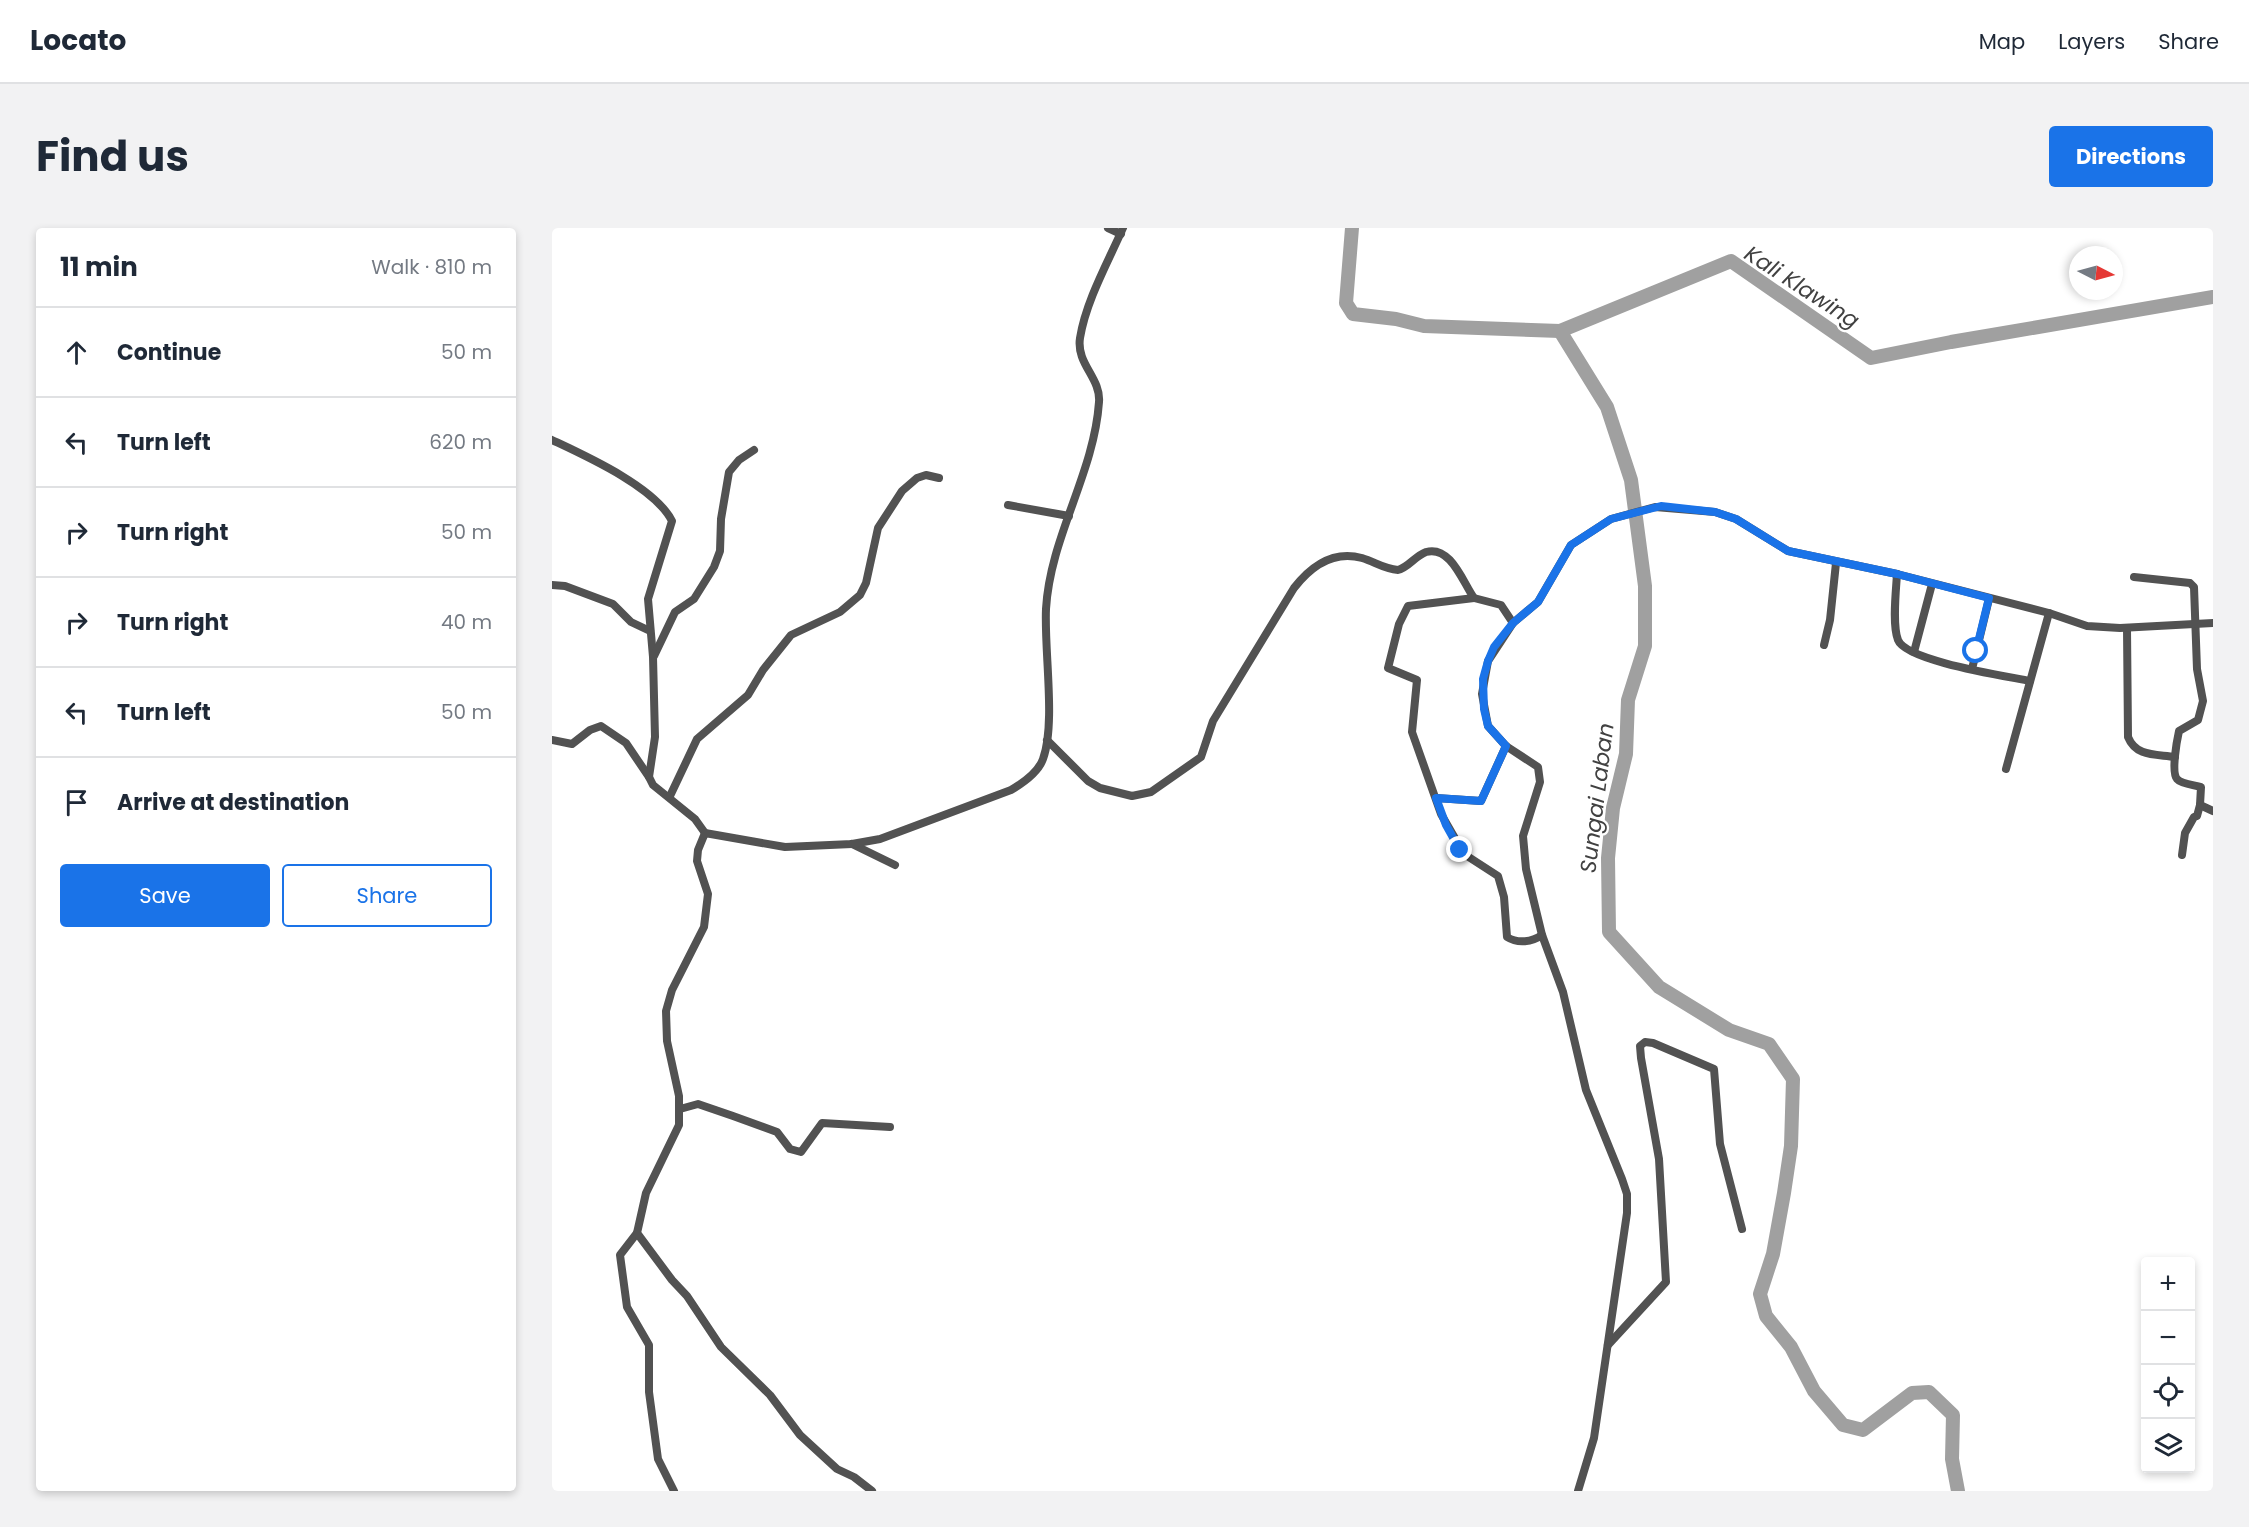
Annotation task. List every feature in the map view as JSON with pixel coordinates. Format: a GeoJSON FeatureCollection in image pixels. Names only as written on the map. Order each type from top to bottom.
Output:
{"type":"FeatureCollection","features":[{"type":"Feature","properties":{"kind":"street"},"geometry":{"type":"LineString","coordinates":[[552,740],[572,744],[590,730],[601,726],[626,743],[653,785],[695,819],[705,833],[785,848],[852,844],[880,839],[1011,790],[1025,782],[1042,761],[1047,740],[1046,608],[1054,561],[1082,480],[1099,399],[1098,389],[1081,359],[1080,338],[1091,304],[1122,231],[1108,228]]}},
{"type":"Feature","properties":{"kind":"street"},"geometry":{"type":"LineString","coordinates":[[552,440],[624,478],[669,515],[672,521],[648,599],[653,657],[655,736],[649,777]]}},
{"type":"Feature","properties":{"kind":"street"},"geometry":{"type":"LineString","coordinates":[[653,657],[675,612],[694,599],[714,567],[720,551],[721,519],[728,476],[733,465],[754,450]]}},
{"type":"Feature","properties":{"kind":"street"},"geometry":{"type":"LineString","coordinates":[[669,796],[697,739],[748,696],[763,670],[791,635],[840,612],[860,596],[866,583],[878,528],[902,491],[917,478],[926,475],[939,478]]}},
{"type":"Feature","properties":{"kind":"street"},"geometry":{"type":"LineString","coordinates":[[1008,505],[1069,516]]}},
{"type":"Feature","properties":{"kind":"street"},"geometry":{"type":"LineString","coordinates":[[1578,1491],[1594,1438],[1627,1213],[1626,1194],[1586,1090],[1563,992],[1542,935],[1526,869],[1523,841],[1540,782],[1538,767],[1506,746],[1488,726],[1482,694],[1483,679],[1494,647],[1513,623],[1538,602],[1571,545],[1611,519],[1655,507],[1715,512],[1736,519],[1788,551],[1836,563],[1897,574],[2049,613],[2097,628],[2213,623]]}},
{"type":"Feature","properties":{"kind":"street"},"geometry":{"type":"LineString","coordinates":[[1047,740],[1088,781],[1100,788],[1132,796],[1151,792],[1201,757],[1213,721],[1283,604],[1304,575],[1326,560],[1342,556],[1356,557],[1384,568],[1398,570],[1424,553],[1440,553],[1452,561],[1474,598]]}},
{"type":"Feature","properties":{"kind":"street"},"geometry":{"type":"LineString","coordinates":[[1824,645],[1830,620],[1836,563]]}},
{"type":"Feature","properties":{"kind":"street"},"geometry":{"type":"LineString","coordinates":[[1897,574],[1897,637],[1902,646],[1914,652],[1972,669],[2030,681]]}},
{"type":"Feature","properties":{"kind":"street"},"geometry":{"type":"LineString","coordinates":[[2134,577],[2192,584],[2197,669],[2203,701],[2198,720],[2191,726],[2180,728],[2175,757],[2178,780],[2202,788],[2198,816],[2194,817],[2185,833],[2182,855]]}},
{"type":"Feature","properties":{"kind":"street"},"geometry":{"type":"LineString","coordinates":[[1914,652],[1932,584]]}},
{"type":"Feature","properties":{"kind":"street"},"geometry":{"type":"LineString","coordinates":[[552,585],[582,591],[614,604],[631,622],[650,631]]}},
{"type":"Feature","properties":{"kind":"street"},"geometry":{"type":"LineString","coordinates":[[1513,623],[1501,605],[1474,598],[1408,606],[1391,651],[1389,670],[1417,680],[1412,732],[1446,825],[1460,850],[1498,876],[1504,897],[1507,937],[1525,941],[1534,940],[1542,935]]}},
{"type":"Feature","properties":{"kind":"street"},"geometry":{"type":"LineString","coordinates":[[1972,669],[1989,598]]}},
{"type":"Feature","properties":{"kind":"street"},"geometry":{"type":"LineString","coordinates":[[2006,769],[2049,613]]}},
{"type":"Feature","properties":{"kind":"street"},"geometry":{"type":"LineString","coordinates":[[2127,628],[2128,737],[2132,746],[2138,751],[2175,757]]}},
{"type":"Feature","properties":{"kind":"street"},"geometry":{"type":"LineString","coordinates":[[1436,798],[1481,801],[1506,746]]}},
{"type":"Feature","properties":{"kind":"street"},"geometry":{"type":"LineString","coordinates":[[2200,805],[2213,811]]}},
{"type":"Feature","properties":{"kind":"street"},"geometry":{"type":"LineString","coordinates":[[674,1491],[658,1459],[649,1392],[649,1345],[627,1307],[620,1255],[637,1233],[645,1193],[674,1138],[680,1109],[677,1080],[667,1041],[666,1011],[672,990],[704,927],[708,894],[697,861],[698,850],[705,833]]}},
{"type":"Feature","properties":{"kind":"street"},"geometry":{"type":"LineString","coordinates":[[852,844],[895,865]]}},
{"type":"Feature","properties":{"kind":"street"},"geometry":{"type":"LineString","coordinates":[[1606,1346],[1666,1282],[1659,1159],[1641,1058],[1640,1046],[1645,1042],[1653,1043],[1714,1069],[1720,1144],[1742,1229]]}},
{"type":"Feature","properties":{"kind":"street"},"geometry":{"type":"LineString","coordinates":[[680,1109],[698,1104],[724,1113],[777,1132],[790,1149],[801,1152],[822,1123],[890,1126]]}},
{"type":"Feature","properties":{"kind":"street"},"geometry":{"type":"LineString","coordinates":[[637,1233],[672,1280],[687,1296],[721,1347],[770,1395],[800,1435],[837,1469],[854,1477],[872,1491]]}},
{"type":"Feature","properties":{"kind":"waterway","name":"Kali Klawing"},"geometry":{"type":"LineString","coordinates":[[1352,228],[1346,303],[1353,314],[1396,319],[1424,326],[1560,331],[1731,261],[1871,358],[2213,297]]}},
{"type":"Feature","properties":{"kind":"waterway","name":"Sungai Laban"},"geometry":{"type":"LineString","coordinates":[[1560,331],[1607,407],[1631,480],[1645,586],[1645,646],[1628,700],[1626,754],[1613,808],[1608,858],[1609,932],[1659,987],[1729,1030],[1769,1044],[1793,1079],[1791,1146],[1784,1193],[1773,1254],[1760,1294],[1766,1316],[1791,1347],[1814,1391],[1843,1425],[1863,1430],[1912,1393],[1929,1392],[1953,1415],[1952,1459],[1958,1491]]}},
{"type":"Feature","properties":{"kind":"route"},"geometry":{"type":"LineString","coordinates":[[1460,850],[1446,825],[1436,798],[1481,801],[1506,746],[1488,726],[1482,694],[1483,679],[1494,647],[1513,623],[1538,602],[1571,545],[1581,536],[1611,519],[1661,506],[1715,512],[1736,519],[1770,541],[1800,555],[1897,574],[1989,598],[1976,651]]}}]}
